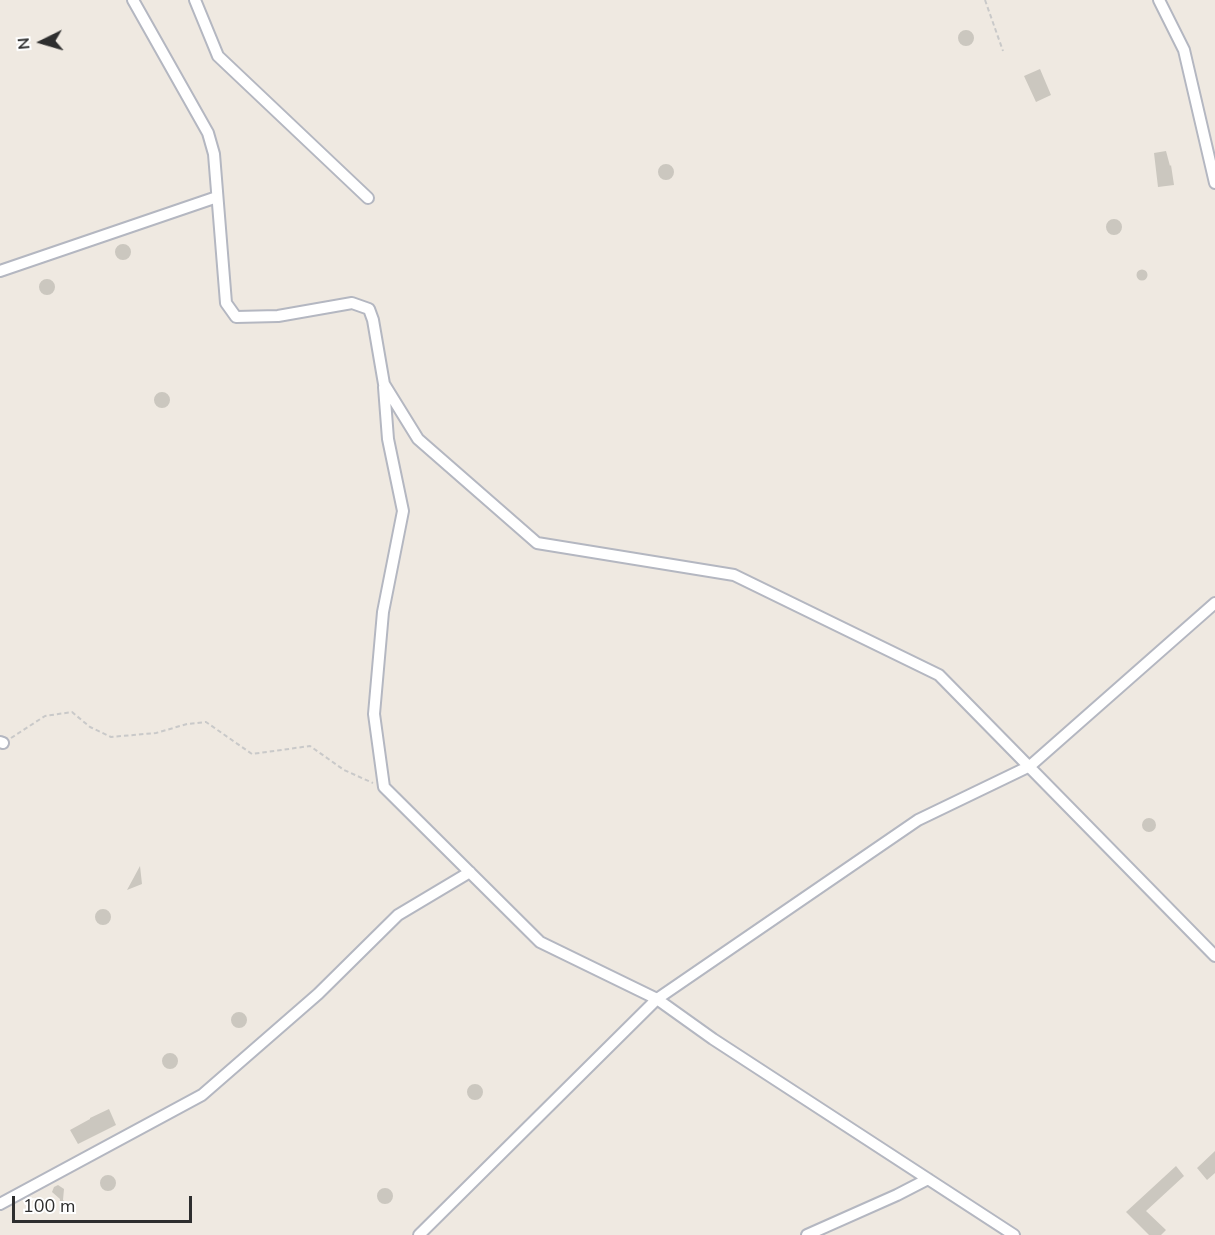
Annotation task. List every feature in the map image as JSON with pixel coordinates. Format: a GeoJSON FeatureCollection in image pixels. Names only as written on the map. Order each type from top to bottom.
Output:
{"type":"FeatureCollection","features":[{"type":"Feature","properties":{"kind":"street"},"geometry":{"type":"LineString","coordinates":[[134,0],[208,133],[214,154],[226,303],[236,317],[278,316],[352,303],[369,309],[373,320],[384,384],[388,438],[403,511],[383,612],[374,714],[384,788],[540,942],[657,999],[713,1039],[1014,1235]]}},
{"type":"Feature","properties":{"kind":"street"},"geometry":{"type":"LineString","coordinates":[[195,0],[218,56],[368,198]]}},
{"type":"Feature","properties":{"kind":"street"},"geometry":{"type":"LineString","coordinates":[[1159,0],[1184,50],[1215,183]]}},
{"type":"Feature","properties":{"kind":"street"},"geometry":{"type":"LineString","coordinates":[[0,271],[218,197]]}},
{"type":"Feature","properties":{"kind":"street"},"geometry":{"type":"LineString","coordinates":[[384,384],[418,440],[537,543],[734,575],[939,675],[1215,956]]}},
{"type":"Feature","properties":{"kind":"street"},"geometry":{"type":"LineString","coordinates":[[419,1235],[657,999],[918,820],[1030,766],[1215,603]]}},
{"type":"Feature","properties":{"kind":"street"},"geometry":{"type":"LineString","coordinates":[[0,1204],[201,1095],[318,994],[398,915],[470,872]]}},
{"type":"Feature","properties":{"kind":"street"},"geometry":{"type":"LineString","coordinates":[[807,1235],[928,1179]]}},
{"type":"Feature","properties":{"kind":"path"},"geometry":{"type":"LineString","coordinates":[[985,0],[1003,51]]}},
{"type":"Feature","properties":{"kind":"path"},"geometry":{"type":"LineString","coordinates":[[2,742],[45,716],[72,712],[90,727],[111,737],[156,733],[187,724],[206,722],[252,754],[310,746],[344,770],[384,788]]}},
{"type":"Feature","properties":{"kind":"building"},"geometry":{"type":"Polygon","coordinates":[[[966,30],[974,38],[966,46],[958,38],[966,30]]]}},
{"type":"Feature","properties":{"kind":"building"},"geometry":{"type":"Polygon","coordinates":[[[1040,69],[1051,95],[1036,102],[1024,76],[1040,69]]]}},
{"type":"Feature","properties":{"kind":"building"},"geometry":{"type":"Polygon","coordinates":[[[1166,151],[1174,185],[1158,187],[1154,153],[1166,151]]]}},
{"type":"Feature","properties":{"kind":"building"},"geometry":{"type":"Polygon","coordinates":[[[666,164],[674,172],[666,180],[658,172],[666,164]]]}},
{"type":"Feature","properties":{"kind":"building"},"geometry":{"type":"Polygon","coordinates":[[[1114,219],[1122,227],[1114,235],[1106,227],[1114,219]]]}},
{"type":"Feature","properties":{"kind":"building"},"geometry":{"type":"Polygon","coordinates":[[[123,244],[131,252],[123,260],[115,252],[123,244]]]}},
{"type":"Feature","properties":{"kind":"building"},"geometry":{"type":"Polygon","coordinates":[[[1142,270],[1146,271],[1146,279],[1142,280],[1138,279],[1137,275],[1138,271],[1142,270]]]}},
{"type":"Feature","properties":{"kind":"building"},"geometry":{"type":"Polygon","coordinates":[[[47,279],[55,287],[47,295],[39,287],[47,279]]]}},
{"type":"Feature","properties":{"kind":"building"},"geometry":{"type":"Polygon","coordinates":[[[162,392],[170,400],[162,408],[154,400],[162,392]]]}},
{"type":"Feature","properties":{"kind":"building"},"geometry":{"type":"Polygon","coordinates":[[[1149,818],[1154,820],[1156,825],[1154,830],[1149,832],[1144,830],[1142,825],[1144,820],[1149,818]]]}},
{"type":"Feature","properties":{"kind":"building"},"geometry":{"type":"Polygon","coordinates":[[[140,866],[142,884],[127,890],[140,866]]]}},
{"type":"Feature","properties":{"kind":"building"},"geometry":{"type":"Polygon","coordinates":[[[103,909],[111,917],[103,925],[95,917],[103,909]]]}},
{"type":"Feature","properties":{"kind":"building"},"geometry":{"type":"Polygon","coordinates":[[[239,1012],[247,1020],[239,1028],[231,1020],[239,1012]]]}},
{"type":"Feature","properties":{"kind":"building"},"geometry":{"type":"Polygon","coordinates":[[[170,1053],[178,1061],[170,1069],[162,1061],[170,1053]]]}},
{"type":"Feature","properties":{"kind":"building"},"geometry":{"type":"Polygon","coordinates":[[[475,1084],[483,1092],[475,1100],[467,1092],[475,1084]]]}},
{"type":"Feature","properties":{"kind":"building"},"geometry":{"type":"Polygon","coordinates":[[[109,1109],[116,1125],[78,1144],[70,1130],[109,1109]]]}},
{"type":"Feature","properties":{"kind":"building"},"geometry":{"type":"Polygon","coordinates":[[[1215,1151],[1215,1173],[1207,1180],[1197,1168],[1215,1151]]]}},
{"type":"Feature","properties":{"kind":"building"},"geometry":{"type":"Polygon","coordinates":[[[1176,1166],[1184,1176],[1146,1211],[1166,1230],[1161,1235],[1149,1235],[1126,1212],[1176,1166]]]}},
{"type":"Feature","properties":{"kind":"building"},"geometry":{"type":"Polygon","coordinates":[[[108,1175],[116,1183],[108,1191],[100,1183],[108,1175]]]}},
{"type":"Feature","properties":{"kind":"building"},"geometry":{"type":"Polygon","coordinates":[[[58,1185],[64,1189],[63,1200],[69,1206],[69,1211],[66,1213],[59,1211],[60,1199],[52,1192],[58,1185]]]}},
{"type":"Feature","properties":{"kind":"building"},"geometry":{"type":"Polygon","coordinates":[[[385,1188],[393,1196],[385,1204],[377,1196],[385,1188]]]}}]}
